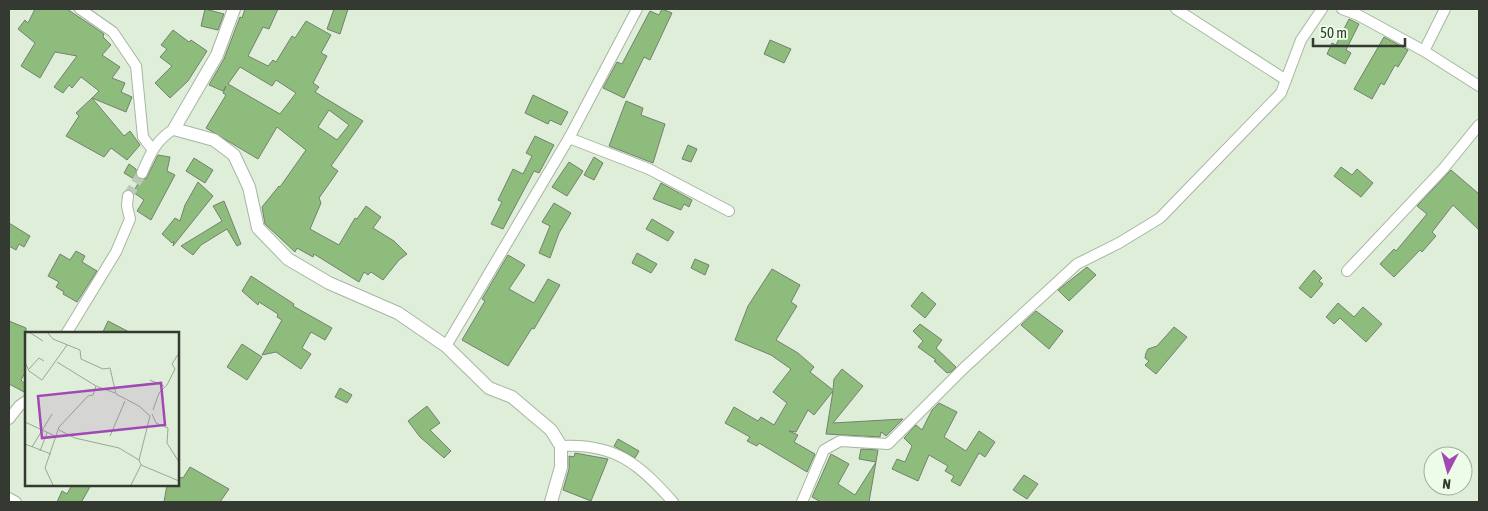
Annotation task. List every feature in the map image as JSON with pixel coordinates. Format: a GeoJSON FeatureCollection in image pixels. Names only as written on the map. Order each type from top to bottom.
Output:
{"type":"FeatureCollection","features":[{"type":"Feature","properties":{"kind":"street"},"geometry":{"type":"LineString","coordinates":[[80,9],[113,32],[136,66],[142,137],[152,149]]}},
{"type":"Feature","properties":{"kind":"street"},"geometry":{"type":"LineString","coordinates":[[142,173],[152,149],[164,135],[174,129],[216,55],[234,9]]}},
{"type":"Feature","properties":{"kind":"street"},"geometry":{"type":"LineString","coordinates":[[446,346],[569,138],[637,9]]}},
{"type":"Feature","properties":{"kind":"street"},"geometry":{"type":"LineString","coordinates":[[1176,9],[1286,80]]}},
{"type":"Feature","properties":{"kind":"street"},"geometry":{"type":"LineString","coordinates":[[802,502],[824,450],[840,441],[888,444],[964,368],[1077,264],[1119,243],[1160,218],[1281,93],[1301,40],[1322,9]]}},
{"type":"Feature","properties":{"kind":"street"},"geometry":{"type":"LineString","coordinates":[[1342,9],[1358,15],[1424,51],[1479,86]]}},
{"type":"Feature","properties":{"kind":"street"},"geometry":{"type":"LineString","coordinates":[[1424,51],[1445,9]]}},
{"type":"Feature","properties":{"kind":"street"},"geometry":{"type":"LineString","coordinates":[[1347,271],[1444,168],[1479,125]]}},
{"type":"Feature","properties":{"kind":"street"},"geometry":{"type":"LineString","coordinates":[[174,129],[214,140],[234,156],[249,187],[258,228],[269,242],[288,259],[329,283],[398,313],[446,346],[489,388],[512,397],[551,430],[561,446],[561,467],[551,502]]}},
{"type":"Feature","properties":{"kind":"street"},"geometry":{"type":"LineString","coordinates":[[569,138],[649,169],[729,211]]}},
{"type":"Feature","properties":{"kind":"street"},"geometry":{"type":"LineString","coordinates":[[67,332],[116,252],[130,219],[127,206],[128,196]]}},
{"type":"Feature","properties":{"kind":"street"},"geometry":{"type":"LineString","coordinates":[[9,418],[25,402]]}},
{"type":"Feature","properties":{"kind":"street"},"geometry":{"type":"LineString","coordinates":[[561,446],[585,445],[613,452],[650,477],[673,502]]}},
{"type":"Feature","properties":{"kind":"street"},"geometry":{"type":"LineString","coordinates":[[9,498],[16,502]]}},
{"type":"Feature","properties":{"kind":"building"},"geometry":{"type":"Polygon","coordinates":[[[35,9],[67,9],[104,34],[103,37],[111,45],[102,55],[120,67],[112,78],[125,83],[121,92],[132,97],[126,112],[92,98],[99,91],[81,77],[72,88],[69,85],[63,93],[54,87],[77,56],[55,52],[40,78],[21,66],[35,43],[18,29],[25,20],[28,23],[35,9]]]}},
{"type":"Feature","properties":{"kind":"building"},"geometry":{"type":"Polygon","coordinates":[[[205,9],[224,14],[218,30],[201,26],[205,9]]]}},
{"type":"Feature","properties":{"kind":"building"},"geometry":{"type":"Polygon","coordinates":[[[245,9],[278,9],[269,29],[263,27],[248,56],[268,66],[273,60],[276,62],[292,36],[295,38],[306,21],[331,35],[321,53],[327,56],[313,83],[319,87],[315,92],[363,121],[331,166],[338,171],[319,198],[321,203],[310,229],[339,245],[355,218],[357,219],[366,206],[381,217],[373,228],[394,241],[407,254],[399,260],[383,280],[371,272],[368,275],[364,272],[359,282],[314,254],[313,257],[297,248],[295,252],[265,224],[262,207],[280,187],[306,150],[277,127],[258,159],[206,128],[226,95],[223,93],[226,86],[223,91],[209,85],[224,59],[240,17],[242,18],[245,9]],[[240,67],[228,84],[280,114],[296,93],[276,80],[272,86],[240,67]],[[329,110],[318,127],[337,140],[349,125],[329,110]]]}},
{"type":"Feature","properties":{"kind":"building"},"geometry":{"type":"Polygon","coordinates":[[[334,9],[348,9],[340,34],[327,29],[334,9]]]}},
{"type":"Feature","properties":{"kind":"building"},"geometry":{"type":"Polygon","coordinates":[[[662,9],[672,13],[650,60],[644,57],[624,98],[603,88],[617,62],[622,64],[650,11],[659,15],[662,9]]]}},
{"type":"Feature","properties":{"kind":"building"},"geometry":{"type":"Polygon","coordinates":[[[1349,19],[1359,24],[1346,50],[1351,53],[1345,64],[1327,54],[1332,43],[1336,45],[1349,19]]]}},
{"type":"Feature","properties":{"kind":"building"},"geometry":{"type":"Polygon","coordinates":[[[173,30],[189,42],[191,40],[207,51],[188,81],[170,98],[155,83],[172,66],[160,57],[167,49],[161,45],[173,30]]]}},
{"type":"Feature","properties":{"kind":"building"},"geometry":{"type":"Polygon","coordinates":[[[1384,37],[1408,50],[1398,67],[1395,65],[1384,85],[1381,83],[1372,99],[1354,89],[1384,37]]]}},
{"type":"Feature","properties":{"kind":"building"},"geometry":{"type":"Polygon","coordinates":[[[770,40],[791,49],[784,63],[764,54],[770,40]]]}},
{"type":"Feature","properties":{"kind":"building"},"geometry":{"type":"Polygon","coordinates":[[[533,95],[568,112],[561,125],[550,120],[548,124],[525,113],[533,95]]]}},
{"type":"Feature","properties":{"kind":"building"},"geometry":{"type":"Polygon","coordinates":[[[92,98],[124,136],[130,131],[140,145],[127,160],[111,148],[104,157],[66,136],[79,116],[76,113],[92,98]]]}},
{"type":"Feature","properties":{"kind":"building"},"geometry":{"type":"Polygon","coordinates":[[[626,101],[643,108],[641,115],[665,124],[653,163],[609,146],[626,101]]]}},
{"type":"Feature","properties":{"kind":"building"},"geometry":{"type":"Polygon","coordinates":[[[535,136],[554,145],[539,173],[534,171],[503,229],[491,224],[502,202],[498,200],[513,169],[523,174],[532,156],[526,153],[535,136]]]}},
{"type":"Feature","properties":{"kind":"building"},"geometry":{"type":"Polygon","coordinates":[[[688,145],[697,149],[691,162],[682,159],[688,145]]]}},
{"type":"Feature","properties":{"kind":"building"},"geometry":{"type":"Polygon","coordinates":[[[158,155],[170,157],[167,171],[175,175],[151,220],[137,211],[144,200],[133,192],[139,182],[124,173],[129,164],[136,169],[137,177],[146,179],[158,155]]]}},
{"type":"Feature","properties":{"kind":"building"},"geometry":{"type":"Polygon","coordinates":[[[594,157],[603,163],[594,180],[584,175],[594,157]]]}},
{"type":"Feature","properties":{"kind":"building"},"geometry":{"type":"Polygon","coordinates":[[[194,158],[213,170],[205,183],[186,171],[194,158]]]}},
{"type":"Feature","properties":{"kind":"building"},"geometry":{"type":"Polygon","coordinates":[[[569,162],[583,171],[567,196],[552,187],[569,162]]]}},
{"type":"Feature","properties":{"kind":"building"},"geometry":{"type":"Polygon","coordinates":[[[1341,167],[1352,175],[1357,169],[1373,183],[1361,197],[1334,176],[1341,167]]]}},
{"type":"Feature","properties":{"kind":"building"},"geometry":{"type":"Polygon","coordinates":[[[1451,170],[1479,194],[1479,230],[1453,205],[1432,232],[1436,236],[1422,252],[1420,250],[1394,277],[1380,264],[1394,249],[1396,251],[1427,214],[1417,206],[1451,170]]]}},
{"type":"Feature","properties":{"kind":"building"},"geometry":{"type":"Polygon","coordinates":[[[198,182],[213,196],[173,246],[174,241],[172,243],[162,234],[175,218],[180,221],[185,205],[198,182]]]}},
{"type":"Feature","properties":{"kind":"building"},"geometry":{"type":"Polygon","coordinates":[[[661,183],[692,200],[689,207],[684,204],[681,210],[653,199],[661,183]]]}},
{"type":"Feature","properties":{"kind":"building"},"geometry":{"type":"Polygon","coordinates":[[[224,201],[241,244],[237,246],[227,229],[201,245],[193,255],[181,246],[222,221],[213,206],[224,201]]]}},
{"type":"Feature","properties":{"kind":"building"},"geometry":{"type":"Polygon","coordinates":[[[554,203],[571,213],[559,233],[550,258],[539,253],[550,226],[542,222],[554,203]]]}},
{"type":"Feature","properties":{"kind":"building"},"geometry":{"type":"Polygon","coordinates":[[[652,219],[674,232],[668,241],[646,229],[652,219]]]}},
{"type":"Feature","properties":{"kind":"building"},"geometry":{"type":"Polygon","coordinates":[[[9,223],[30,236],[24,247],[19,244],[16,250],[9,246],[9,223]]]}},
{"type":"Feature","properties":{"kind":"building"},"geometry":{"type":"Polygon","coordinates":[[[76,251],[85,256],[82,262],[97,271],[77,302],[63,294],[64,292],[56,287],[59,282],[48,276],[60,254],[70,260],[76,251]]]}},
{"type":"Feature","properties":{"kind":"building"},"geometry":{"type":"Polygon","coordinates":[[[637,253],[657,264],[651,273],[632,263],[637,253]]]}},
{"type":"Feature","properties":{"kind":"building"},"geometry":{"type":"Polygon","coordinates":[[[508,255],[525,265],[509,289],[534,303],[548,279],[560,285],[534,329],[532,328],[508,366],[462,340],[485,301],[482,299],[508,255]]]}},
{"type":"Feature","properties":{"kind":"building"},"geometry":{"type":"Polygon","coordinates":[[[695,259],[709,265],[705,275],[691,268],[695,259]]]}},
{"type":"Feature","properties":{"kind":"building"},"geometry":{"type":"Polygon","coordinates":[[[1087,267],[1096,275],[1069,301],[1058,290],[1087,267]]]}},
{"type":"Feature","properties":{"kind":"building"},"geometry":{"type":"Polygon","coordinates":[[[772,269],[800,285],[791,302],[797,306],[776,340],[798,353],[814,367],[810,372],[833,390],[834,379],[842,369],[863,386],[833,423],[903,419],[886,436],[881,432],[880,437],[826,434],[833,391],[814,415],[808,410],[796,432],[789,431],[798,435],[794,442],[815,454],[807,472],[759,443],[757,446],[747,441],[750,437],[725,423],[734,407],[758,421],[761,417],[774,425],[787,403],[773,392],[791,369],[771,355],[735,340],[748,306],[772,269]]]}},
{"type":"Feature","properties":{"kind":"building"},"geometry":{"type":"Polygon","coordinates":[[[1314,270],[1322,278],[1319,281],[1323,284],[1311,298],[1299,288],[1314,270]]]}},
{"type":"Feature","properties":{"kind":"building"},"geometry":{"type":"Polygon","coordinates":[[[251,276],[294,304],[293,306],[332,328],[325,340],[311,332],[302,348],[311,354],[301,369],[276,352],[262,355],[282,320],[277,317],[278,314],[259,302],[258,305],[242,291],[251,276]]]}},
{"type":"Feature","properties":{"kind":"building"},"geometry":{"type":"Polygon","coordinates":[[[922,292],[936,304],[925,318],[911,306],[922,292]]]}},
{"type":"Feature","properties":{"kind":"building"},"geometry":{"type":"Polygon","coordinates":[[[1338,303],[1354,317],[1363,307],[1382,324],[1366,342],[1340,318],[1334,324],[1326,317],[1338,303]]]}},
{"type":"Feature","properties":{"kind":"building"},"geometry":{"type":"Polygon","coordinates":[[[1036,311],[1063,331],[1049,349],[1021,325],[1036,311]]]}},
{"type":"Feature","properties":{"kind":"building"},"geometry":{"type":"Polygon","coordinates":[[[9,321],[26,328],[25,373],[21,380],[25,384],[25,392],[9,384],[9,321]]]}},
{"type":"Feature","properties":{"kind":"building"},"geometry":{"type":"Polygon","coordinates":[[[108,321],[129,332],[103,332],[108,321]]]}},
{"type":"Feature","properties":{"kind":"building"},"geometry":{"type":"Polygon","coordinates":[[[920,324],[942,340],[936,348],[956,367],[951,372],[947,373],[934,361],[936,360],[918,347],[923,341],[913,331],[920,324]]]}},
{"type":"Feature","properties":{"kind":"building"},"geometry":{"type":"Polygon","coordinates":[[[1174,327],[1187,337],[1156,374],[1145,365],[1149,361],[1145,358],[1146,353],[1148,349],[1157,346],[1174,327]]]}},
{"type":"Feature","properties":{"kind":"building"},"geometry":{"type":"Polygon","coordinates":[[[242,344],[262,357],[247,380],[227,367],[242,344]]]}},
{"type":"Feature","properties":{"kind":"building"},"geometry":{"type":"Polygon","coordinates":[[[340,388],[352,395],[347,403],[335,397],[340,388]]]}},
{"type":"Feature","properties":{"kind":"building"},"geometry":{"type":"Polygon","coordinates":[[[939,403],[957,412],[944,437],[966,451],[979,431],[995,442],[985,457],[979,453],[960,486],[951,481],[954,476],[945,471],[948,466],[929,455],[918,481],[892,469],[897,459],[905,462],[912,446],[904,438],[916,425],[922,430],[932,410],[939,403]]]}},
{"type":"Feature","properties":{"kind":"building"},"geometry":{"type":"Polygon","coordinates":[[[427,406],[440,423],[430,430],[451,451],[444,458],[420,437],[408,421],[427,406]]]}},
{"type":"Feature","properties":{"kind":"building"},"geometry":{"type":"Polygon","coordinates":[[[618,439],[639,451],[635,458],[614,446],[618,439]]]}},
{"type":"Feature","properties":{"kind":"building"},"geometry":{"type":"Polygon","coordinates":[[[861,449],[878,450],[876,462],[859,459],[861,449]]]}},
{"type":"Feature","properties":{"kind":"building"},"geometry":{"type":"Polygon","coordinates":[[[575,453],[608,459],[591,501],[563,490],[569,469],[569,456],[574,457],[575,453]]]}},
{"type":"Feature","properties":{"kind":"building"},"geometry":{"type":"Polygon","coordinates":[[[831,454],[849,464],[838,484],[855,495],[876,462],[869,502],[821,502],[812,497],[831,454]]]}},
{"type":"Feature","properties":{"kind":"building"},"geometry":{"type":"Polygon","coordinates":[[[190,467],[229,489],[220,502],[164,502],[167,486],[179,486],[179,477],[183,478],[190,467]]]}},
{"type":"Feature","properties":{"kind":"building"},"geometry":{"type":"Polygon","coordinates":[[[1024,475],[1038,484],[1027,499],[1013,490],[1024,475]]]}},
{"type":"Feature","properties":{"kind":"building"},"geometry":{"type":"Polygon","coordinates":[[[71,486],[90,486],[82,501],[84,502],[57,502],[62,491],[67,494],[71,486]]]}},
{"type":"Feature","properties":{"kind":"tunnel"},"geometry":{"type":"LineString","coordinates":[[128,196],[142,173]]}}]}
